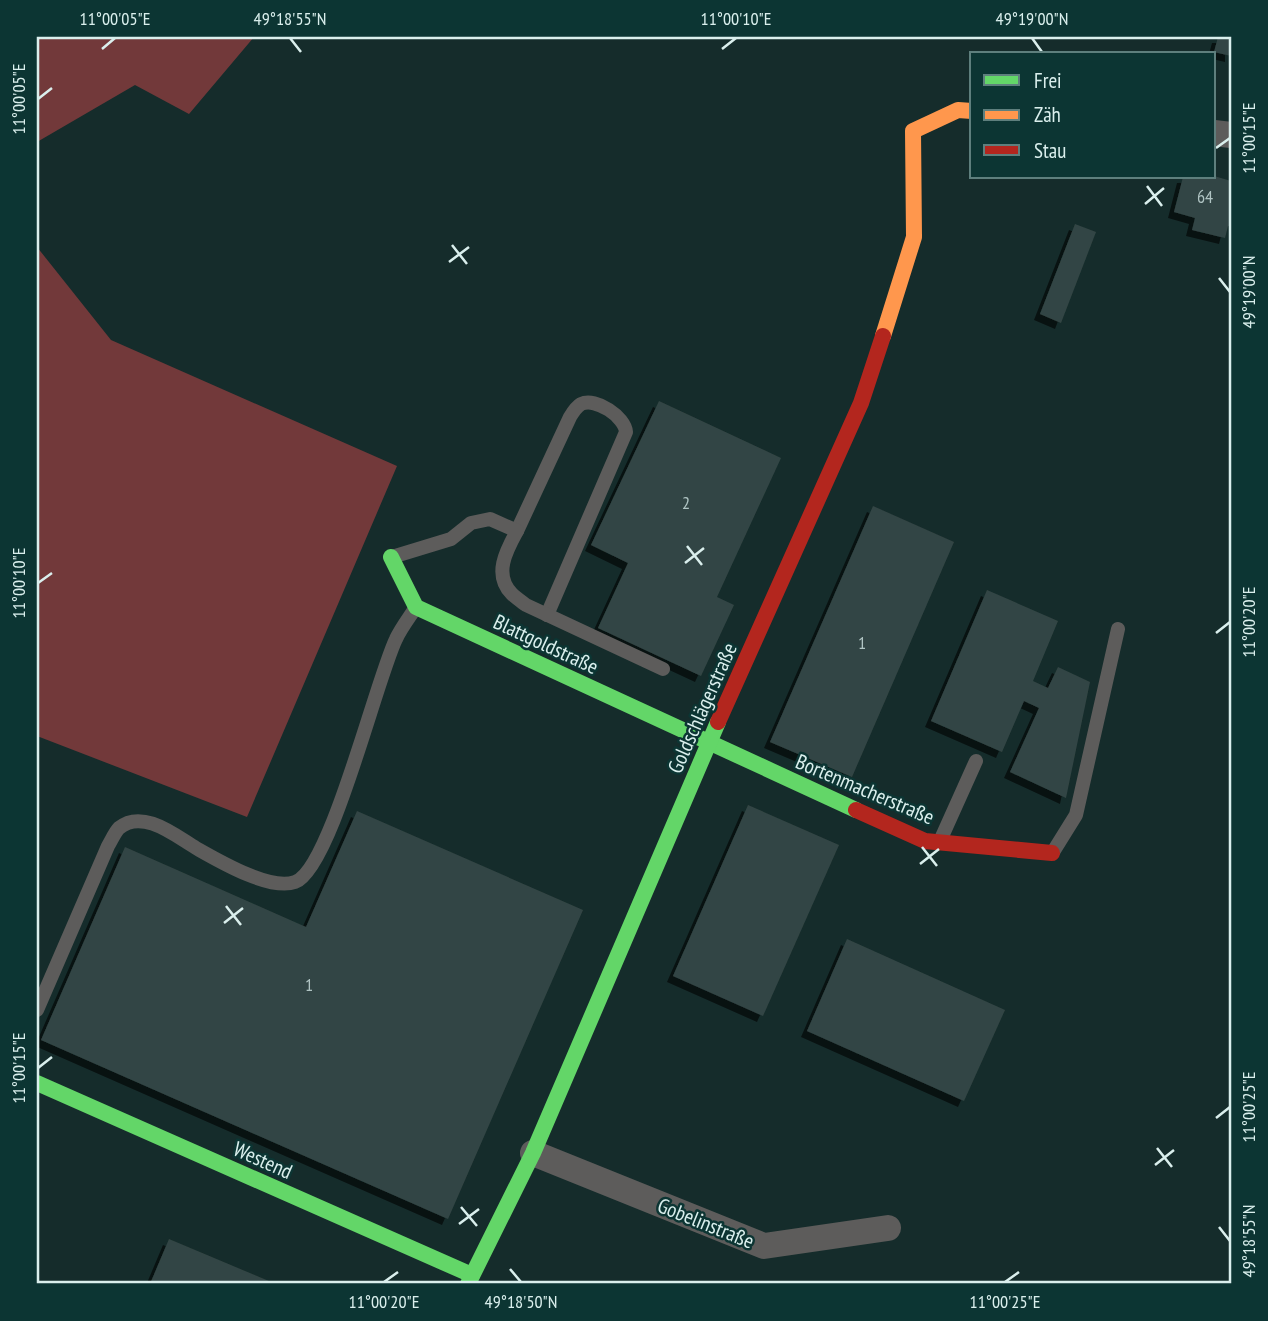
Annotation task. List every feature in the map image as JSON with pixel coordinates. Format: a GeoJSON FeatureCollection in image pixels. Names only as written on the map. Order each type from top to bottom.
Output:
{"type":"FeatureCollection","features":[{"type":"Feature","properties":{"kind":"street","name":"Goldschlägerstraße"},"geometry":{"type":"LineString","coordinates":[[470,1280],[533,1153],[709,743],[861,403],[914,237],[913,131],[958,110],[970,111]]}},
{"type":"Feature","properties":{"kind":"street"},"geometry":{"type":"LineString","coordinates":[[391,557],[416,607]]}},
{"type":"Feature","properties":{"kind":"street","name":"Blattgoldstraße"},"geometry":{"type":"LineString","coordinates":[[416,607],[709,743]]}},
{"type":"Feature","properties":{"kind":"street","name":"Bortenmacherstraße"},"geometry":{"type":"LineString","coordinates":[[709,743],[925,841],[1052,853]]}},
{"type":"Feature","properties":{"kind":"street","name":"Westend"},"geometry":{"type":"LineString","coordinates":[[37,1083],[470,1280]]}},
{"type":"Feature","properties":{"kind":"street","name":"Gobelinstraße"},"geometry":{"type":"LineString","coordinates":[[533,1153],[764,1246],[888,1228]]}},
{"type":"Feature","properties":{"kind":"lane"},"geometry":{"type":"LineString","coordinates":[[547,615],[626,432],[626,425],[615,413],[592,403],[584,402],[570,417],[508,548],[501,569],[503,579],[511,593],[526,605],[547,615],[663,670]]}},
{"type":"Feature","properties":{"kind":"lane"},"geometry":{"type":"LineString","coordinates":[[391,557],[452,539],[471,523],[490,519],[517,531]]}},
{"type":"Feature","properties":{"kind":"lane"},"geometry":{"type":"LineString","coordinates":[[37,1010],[108,846],[119,828],[134,822],[152,823],[234,868],[279,884],[297,881],[310,869],[320,853],[339,805],[396,639],[416,607]]}},
{"type":"Feature","properties":{"kind":"lane"},"geometry":{"type":"LineString","coordinates":[[1052,853],[1076,815],[1118,629]]}},
{"type":"Feature","properties":{"kind":"lane"},"geometry":{"type":"LineString","coordinates":[[939,842],[976,761]]}},
{"type":"Feature","properties":{"kind":"shaded area"},"geometry":{"type":"Polygon","coordinates":[[[37,37],[254,37],[189,114],[135,85],[37,142],[37,37]]]}},
{"type":"Feature","properties":{"kind":"shaded area"},"geometry":{"type":"Polygon","coordinates":[[[37,247],[111,340],[397,466],[247,817],[37,736],[37,247]]]}},
{"type":"Feature","properties":{"kind":"building"},"geometry":{"type":"Polygon","coordinates":[[[1218,37],[1231,37],[1231,56],[1214,52],[1218,37]]]}},
{"type":"Feature","properties":{"kind":"building"},"geometry":{"type":"Polygon","coordinates":[[[1216,177],[1231,181],[1231,227],[1228,226],[1225,238],[1192,230],[1195,218],[1174,212],[1183,178],[1216,177]]]}},
{"type":"Feature","properties":{"kind":"building"},"geometry":{"type":"Polygon","coordinates":[[[1075,224],[1096,232],[1061,323],[1040,314],[1075,224]]]}},
{"type":"Feature","properties":{"kind":"building"},"geometry":{"type":"Polygon","coordinates":[[[659,401],[781,458],[717,597],[734,605],[701,676],[598,628],[628,563],[591,545],[659,401]]]}},
{"type":"Feature","properties":{"kind":"building"},"geometry":{"type":"Polygon","coordinates":[[[873,506],[954,542],[852,777],[770,742],[873,506]]]}},
{"type":"Feature","properties":{"kind":"building"},"geometry":{"type":"Polygon","coordinates":[[[987,590],[1058,621],[1033,681],[1048,688],[1058,667],[1090,682],[1066,798],[1010,772],[1039,708],[1024,701],[1002,752],[931,721],[987,590]]]}},
{"type":"Feature","properties":{"kind":"building"},"geometry":{"type":"Polygon","coordinates":[[[748,805],[839,845],[763,1016],[673,976],[748,805]]]}},
{"type":"Feature","properties":{"kind":"building"},"geometry":{"type":"Polygon","coordinates":[[[357,811],[583,910],[448,1219],[41,1040],[125,847],[306,927],[357,811]]]}},
{"type":"Feature","properties":{"kind":"building"},"geometry":{"type":"Polygon","coordinates":[[[847,939],[1005,1010],[964,1101],[807,1031],[847,939]]]}},
{"type":"Feature","properties":{"kind":"building"},"geometry":{"type":"Polygon","coordinates":[[[169,1239],[276,1284],[150,1284],[169,1239]]]}},
{"type":"Feature","properties":{"kind":"traffic: fast"},"geometry":{"type":"LineString","coordinates":[[391,557],[416,607],[856,810]]}},
{"type":"Feature","properties":{"kind":"traffic: fast"},"geometry":{"type":"LineString","coordinates":[[468,1284],[533,1153],[718,722]]}},
{"type":"Feature","properties":{"kind":"traffic: fast"},"geometry":{"type":"LineString","coordinates":[[37,1083],[472,1275]]}},
{"type":"Feature","properties":{"kind":"traffic: slow"},"geometry":{"type":"LineString","coordinates":[[883,336],[914,237],[913,131],[958,110],[970,111]]}},
{"type":"Feature","properties":{"kind":"traffic: jam"},"geometry":{"type":"LineString","coordinates":[[718,722],[861,403],[883,336]]}},
{"type":"Feature","properties":{"kind":"traffic: jam"},"geometry":{"type":"LineString","coordinates":[[856,810],[925,841],[1052,853]]}}]}
